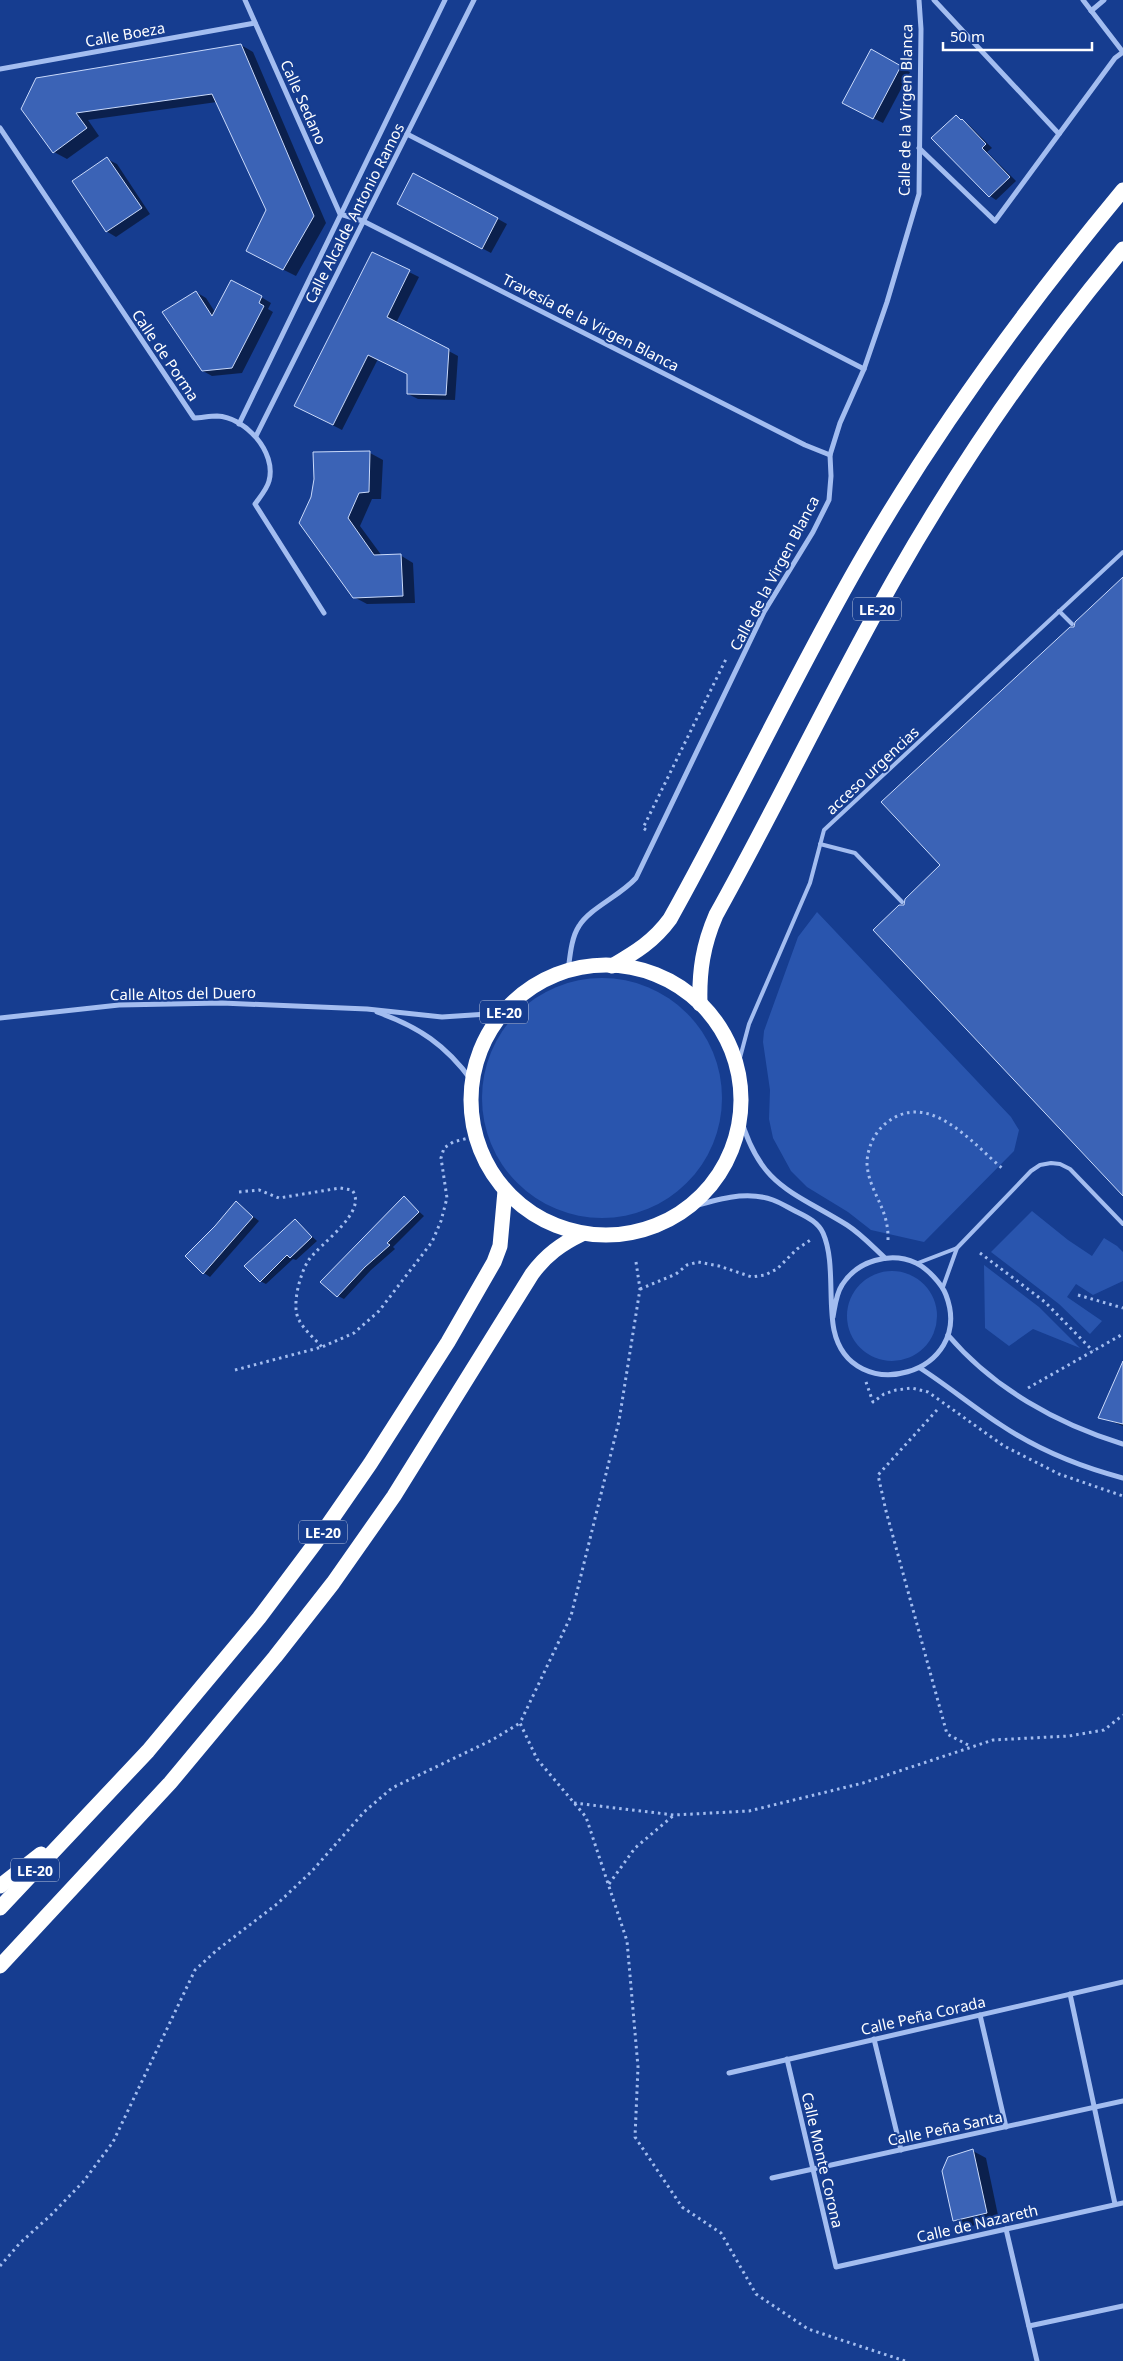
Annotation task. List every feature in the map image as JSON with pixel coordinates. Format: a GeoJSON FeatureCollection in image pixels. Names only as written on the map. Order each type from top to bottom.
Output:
{"type":"FeatureCollection","features":[{"type":"Feature","properties":{"kind":"highway","name":"LE-20"},"geometry":{"type":"LineString","coordinates":[[612,966],[644,948],[658,935],[670,919],[816,641],[904,488],[950,416],[1009,332],[1123,190]]}},
{"type":"Feature","properties":{"kind":"highway","name":"LE-20"},"geometry":{"type":"LineString","coordinates":[[700,1004],[700,963],[706,939],[716,915],[814,726],[895,577],[937,506],[1013,391],[1079,303],[1123,249]]}},
{"type":"Feature","properties":{"kind":"highway","name":"LE-20"},"geometry":{"type":"LineString","coordinates":[[612,966],[636,969],[660,977],[681,988],[700,1004],[723,1034],[737,1069],[740,1116],[734,1142],[723,1167],[707,1189],[688,1208],[654,1227],[615,1235],[582,1234],[560,1228],[540,1219],[521,1206],[505,1190],[484,1160],[476,1136],[471,1107],[472,1081],[478,1057],[485,1041],[503,1013],[522,995],[544,981],[568,971],[612,966]]}},
{"type":"Feature","properties":{"kind":"highway","name":"LE-20"},"geometry":{"type":"LineString","coordinates":[[0,1908],[148,1751],[259,1618],[316,1542],[370,1464],[448,1342],[494,1262],[500,1246],[505,1190]]}},
{"type":"Feature","properties":{"kind":"highway","name":"LE-20"},"geometry":{"type":"LineString","coordinates":[[0,1966],[170,1783],[276,1657],[333,1583],[394,1496],[532,1274],[545,1257],[563,1243],[582,1234]]}},
{"type":"Feature","properties":{"kind":"highway","name":"LE-20"},"geometry":{"type":"LineString","coordinates":[[0,1886],[70,1832]]}},
{"type":"Feature","properties":{"kind":"street","name":"Calle Sedano"},"geometry":{"type":"LineString","coordinates":[[245,0],[340,214]]}},
{"type":"Feature","properties":{"kind":"street","name":"Calle Alcalde Antonio Ramos"},"geometry":{"type":"LineString","coordinates":[[239,424],[445,0]]}},
{"type":"Feature","properties":{"kind":"street","name":"Calle Alcalde Antonio Ramos"},"geometry":{"type":"LineString","coordinates":[[256,436],[474,0]]}},
{"type":"Feature","properties":{"kind":"street","name":"Calle de la Virgen Blanca"},"geometry":{"type":"LineString","coordinates":[[568,971],[572,944],[579,926],[626,889],[636,878],[764,612],[813,532],[829,500],[830,455],[840,422],[864,370],[887,302],[919,194],[921,29],[919,0]]}},
{"type":"Feature","properties":{"kind":"street"},"geometry":{"type":"LineString","coordinates":[[934,0],[1059,134]]}},
{"type":"Feature","properties":{"kind":"street"},"geometry":{"type":"LineString","coordinates":[[919,148],[995,221],[1115,58],[1123,52],[1083,0]]}},
{"type":"Feature","properties":{"kind":"street"},"geometry":{"type":"LineString","coordinates":[[1092,11],[1104,0]]}},
{"type":"Feature","properties":{"kind":"street","name":"Calle Boeza"},"geometry":{"type":"LineString","coordinates":[[0,69],[255,23]]}},
{"type":"Feature","properties":{"kind":"street","name":"Calle de Porma"},"geometry":{"type":"LineString","coordinates":[[0,128],[194,418],[218,416],[239,424],[256,436],[266,451],[270,466],[269,481],[255,504],[324,613]]}},
{"type":"Feature","properties":{"kind":"street"},"geometry":{"type":"LineString","coordinates":[[407,134],[864,370]]}},
{"type":"Feature","properties":{"kind":"street","name":"Travesía de la Virgen Blanca"},"geometry":{"type":"LineString","coordinates":[[340,214],[363,221],[804,445],[830,455]]}},
{"type":"Feature","properties":{"kind":"street","name":"Calle Altos del Duero"},"geometry":{"type":"LineString","coordinates":[[0,1018],[119,1005],[222,1003],[368,1009],[442,1017],[503,1013]]}},
{"type":"Feature","properties":{"kind":"street","name":"Calle Altos del Duero"},"geometry":{"type":"LineString","coordinates":[[368,1009],[414,1028],[459,1063],[472,1081]]}},
{"type":"Feature","properties":{"kind":"street"},"geometry":{"type":"LineString","coordinates":[[740,1116],[747,1142],[766,1172],[777,1184],[848,1226],[885,1258]]}},
{"type":"Feature","properties":{"kind":"street"},"geometry":{"type":"LineString","coordinates":[[688,1208],[715,1200],[753,1196],[772,1200],[811,1219],[823,1234],[831,1275],[833,1317],[835,1332],[840,1346],[850,1358],[862,1367],[876,1373],[890,1376],[905,1374],[920,1368],[935,1356],[948,1335],[950,1304],[943,1287],[918,1263],[902,1258],[885,1258],[861,1267],[842,1284],[836,1299],[833,1317]]}},
{"type":"Feature","properties":{"kind":"street"},"geometry":{"type":"LineString","coordinates":[[948,1335],[979,1368],[1010,1392],[1073,1425],[1123,1444]]}},
{"type":"Feature","properties":{"kind":"street"},"geometry":{"type":"LineString","coordinates":[[920,1368],[948,1386],[1001,1426],[1051,1452],[1123,1478]]}},
{"type":"Feature","properties":{"kind":"street","name":"Calle Peña Corada"},"geometry":{"type":"LineString","coordinates":[[729,2073],[1123,1982]]}},
{"type":"Feature","properties":{"kind":"street"},"geometry":{"type":"LineString","coordinates":[[1070,1994],[1115,2204]]}},
{"type":"Feature","properties":{"kind":"street"},"geometry":{"type":"LineString","coordinates":[[980,2015],[1006,2127]]}},
{"type":"Feature","properties":{"kind":"street"},"geometry":{"type":"LineString","coordinates":[[874,2040],[901,2150]]}},
{"type":"Feature","properties":{"kind":"street","name":"Calle Monte Corona"},"geometry":{"type":"LineString","coordinates":[[787,2059],[836,2267]]}},
{"type":"Feature","properties":{"kind":"street","name":"Calle Peña Santa"},"geometry":{"type":"LineString","coordinates":[[772,2178],[1123,2101]]}},
{"type":"Feature","properties":{"kind":"street","name":"Calle de Nazareth"},"geometry":{"type":"LineString","coordinates":[[836,2267],[1123,2203]]}},
{"type":"Feature","properties":{"kind":"street"},"geometry":{"type":"LineString","coordinates":[[1006,2229],[1037,2361]]}},
{"type":"Feature","properties":{"kind":"street"},"geometry":{"type":"LineString","coordinates":[[1029,2326],[1123,2306]]}},
{"type":"Feature","properties":{"kind":"lane","name":"acceso urgencias"},"geometry":{"type":"LineString","coordinates":[[737,1069],[749,1024],[810,883],[824,830],[1123,552]]}},
{"type":"Feature","properties":{"kind":"lane"},"geometry":{"type":"LineString","coordinates":[[1059,611],[1072,624]]}},
{"type":"Feature","properties":{"kind":"lane"},"geometry":{"type":"LineString","coordinates":[[820,844],[855,853],[902,902]]}},
{"type":"Feature","properties":{"kind":"lane"},"geometry":{"type":"LineString","coordinates":[[918,1263],[956,1248],[1020,1182],[1040,1165],[1060,1164],[1070,1169],[1123,1224]]}},
{"type":"Feature","properties":{"kind":"lane"},"geometry":{"type":"LineString","coordinates":[[943,1287],[956,1248]]}},
{"type":"Feature","properties":{"kind":"path"},"geometry":{"type":"LineString","coordinates":[[888,1240],[886,1216],[874,1190],[867,1163],[873,1137],[893,1117],[922,1110],[937,1115],[1003,1169]]}},
{"type":"Feature","properties":{"kind":"path"},"geometry":{"type":"LineString","coordinates":[[235,1370],[322,1347],[354,1332],[379,1311],[432,1242],[441,1221],[447,1198],[441,1158],[444,1148],[453,1142],[476,1136]]}},
{"type":"Feature","properties":{"kind":"path"},"geometry":{"type":"LineString","coordinates":[[239,1192],[259,1190],[279,1198],[340,1188],[352,1190],[356,1195],[356,1205],[341,1228],[308,1261],[295,1296],[298,1319],[322,1347]]}},
{"type":"Feature","properties":{"kind":"path"},"geometry":{"type":"LineString","coordinates":[[640,1289],[676,1274],[687,1265],[698,1262],[719,1266],[752,1278],[765,1275],[777,1269],[797,1249],[812,1239]]}},
{"type":"Feature","properties":{"kind":"path"},"geometry":{"type":"LineString","coordinates":[[980,1253],[1045,1302],[1093,1351]]}},
{"type":"Feature","properties":{"kind":"path"},"geometry":{"type":"LineString","coordinates":[[0,2266],[20,2243],[83,2182],[112,2142],[134,2102],[195,1970],[217,1950],[277,1904],[305,1877],[364,1812],[392,1788],[492,1740],[520,1723],[571,1616],[620,1421],[640,1289],[636,1262]]}},
{"type":"Feature","properties":{"kind":"path"},"geometry":{"type":"LineString","coordinates":[[1078,1295],[1123,1308]]}},
{"type":"Feature","properties":{"kind":"path"},"geometry":{"type":"LineString","coordinates":[[1028,1388],[1123,1334]]}},
{"type":"Feature","properties":{"kind":"path"},"geometry":{"type":"LineString","coordinates":[[862,1367],[873,1402],[884,1394],[896,1390],[912,1388],[928,1392],[1004,1446],[1059,1474],[1123,1496]]}},
{"type":"Feature","properties":{"kind":"path"},"geometry":{"type":"LineString","coordinates":[[937,1410],[878,1475],[886,1511],[947,1734],[970,1747]]}},
{"type":"Feature","properties":{"kind":"path"},"geometry":{"type":"LineString","coordinates":[[573,1803],[674,1815],[749,1810],[863,1783],[993,1740],[1068,1736],[1104,1730],[1123,1715]]}},
{"type":"Feature","properties":{"kind":"path"},"geometry":{"type":"LineString","coordinates":[[520,1723],[537,1759],[586,1817],[627,1941],[638,2067],[635,2136],[682,2207],[721,2233],[756,2294],[808,2329],[905,2361]]}},
{"type":"Feature","properties":{"kind":"path"},"geometry":{"type":"LineString","coordinates":[[608,1884],[635,1848],[674,1815]]}},
{"type":"Feature","properties":{"kind":"shaded area"},"geometry":{"type":"Polygon","coordinates":[[[817,912],[1011,1117],[1019,1130],[1014,1151],[924,1242],[871,1230],[848,1212],[807,1187],[791,1171],[773,1138],[769,1119],[770,1090],[763,1042],[764,1031],[798,937],[817,912]]]}},
{"type":"Feature","properties":{"kind":"shaded area"},"geometry":{"type":"Polygon","coordinates":[[[602,978],[625,981],[648,988],[678,1006],[694,1022],[712,1052],[719,1075],[722,1098],[719,1121],[712,1144],[694,1174],[678,1190],[648,1208],[625,1215],[602,1218],[579,1215],[556,1208],[526,1190],[510,1174],[492,1144],[485,1121],[482,1098],[485,1075],[492,1052],[510,1022],[526,1006],[556,988],[579,981],[602,978]]]}},
{"type":"Feature","properties":{"kind":"shaded area"},"geometry":{"type":"Polygon","coordinates":[[[1032,1211],[1068,1240],[1092,1256],[1104,1238],[1123,1252],[1123,1281],[1093,1295],[1076,1284],[1067,1297],[1102,1321],[1090,1334],[1059,1304],[991,1252],[1032,1211]]]}},
{"type":"Feature","properties":{"kind":"shaded area"},"geometry":{"type":"Polygon","coordinates":[[[984,1265],[1039,1307],[1080,1348],[1033,1329],[1009,1346],[985,1328],[984,1265]]]}},
{"type":"Feature","properties":{"kind":"shaded area"},"geometry":{"type":"Polygon","coordinates":[[[892,1271],[909,1274],[924,1284],[934,1299],[937,1316],[934,1333],[924,1348],[909,1358],[892,1361],[875,1358],[860,1348],[850,1333],[847,1316],[850,1299],[860,1284],[875,1274],[892,1271]]]}},
{"type":"Feature","properties":{"kind":"building"},"geometry":{"type":"Polygon","coordinates":[[[241,44],[314,216],[283,270],[246,251],[266,210],[212,94],[76,113],[87,128],[53,153],[21,109],[36,78],[241,44]]]}},
{"type":"Feature","properties":{"kind":"building"},"geometry":{"type":"Polygon","coordinates":[[[871,49],[901,66],[873,119],[842,103],[871,49]]]}},
{"type":"Feature","properties":{"kind":"building"},"geometry":{"type":"Polygon","coordinates":[[[956,115],[986,144],[982,148],[1010,177],[989,197],[931,138],[956,115]]]}},
{"type":"Feature","properties":{"kind":"building"},"geometry":{"type":"Polygon","coordinates":[[[107,157],[142,208],[106,232],[72,181],[107,157]]]}},
{"type":"Feature","properties":{"kind":"building"},"geometry":{"type":"Polygon","coordinates":[[[413,173],[498,218],[482,249],[397,204],[413,173]]]}},
{"type":"Feature","properties":{"kind":"building"},"geometry":{"type":"Polygon","coordinates":[[[372,252],[410,270],[387,317],[449,349],[446,395],[407,394],[407,374],[368,355],[333,425],[294,406],[372,252]]]}},
{"type":"Feature","properties":{"kind":"building"},"geometry":{"type":"Polygon","coordinates":[[[231,280],[262,296],[259,303],[264,306],[232,368],[202,371],[162,312],[196,291],[212,316],[231,280]]]}},
{"type":"Feature","properties":{"kind":"building"},"geometry":{"type":"Polygon","coordinates":[[[370,451],[369,492],[359,493],[348,518],[374,555],[401,554],[403,596],[353,598],[299,523],[311,497],[314,479],[313,452],[370,451]]]}},
{"type":"Feature","properties":{"kind":"building"},"geometry":{"type":"Polygon","coordinates":[[[1123,577],[1123,1196],[873,930],[899,905],[904,905],[905,899],[940,865],[881,802],[1070,627],[1074,627],[1075,622],[1123,577]]]}},
{"type":"Feature","properties":{"kind":"building"},"geometry":{"type":"Polygon","coordinates":[[[404,1196],[419,1212],[387,1243],[390,1245],[365,1267],[337,1297],[320,1282],[404,1196]]]}},
{"type":"Feature","properties":{"kind":"building"},"geometry":{"type":"Polygon","coordinates":[[[236,1201],[253,1217],[203,1274],[185,1256],[215,1226],[236,1201]]]}},
{"type":"Feature","properties":{"kind":"building"},"geometry":{"type":"Polygon","coordinates":[[[295,1219],[312,1237],[290,1258],[287,1255],[260,1282],[244,1266],[295,1219]]]}},
{"type":"Feature","properties":{"kind":"building"},"geometry":{"type":"Polygon","coordinates":[[[1123,1361],[1123,1424],[1098,1418],[1123,1361]]]}},
{"type":"Feature","properties":{"kind":"building"},"geometry":{"type":"Polygon","coordinates":[[[973,2149],[987,2213],[953,2221],[942,2171],[948,2157],[973,2149]]]}}]}
